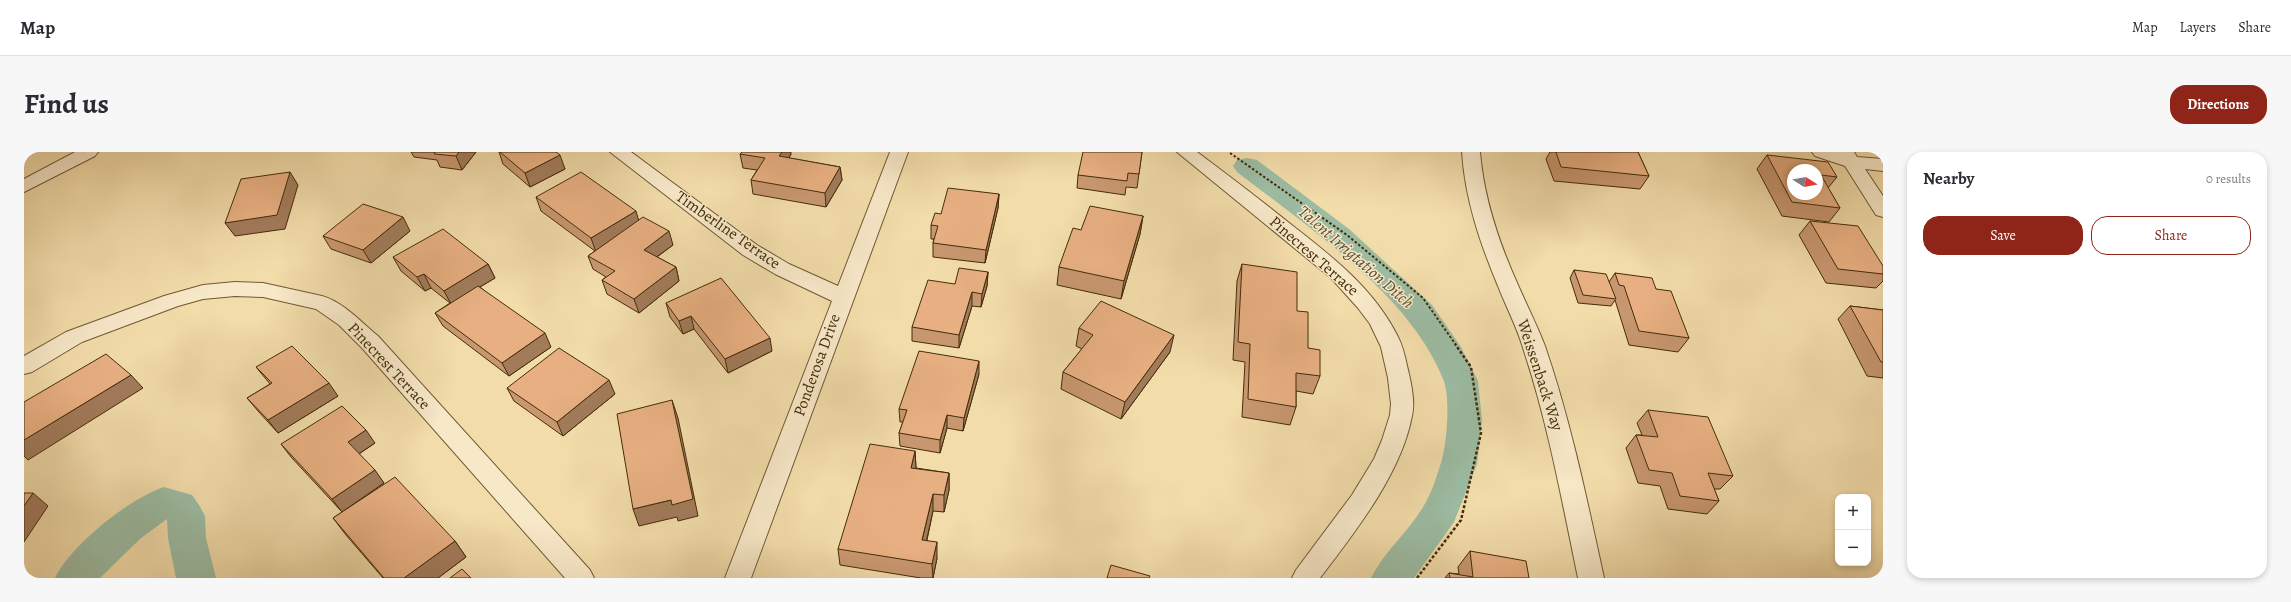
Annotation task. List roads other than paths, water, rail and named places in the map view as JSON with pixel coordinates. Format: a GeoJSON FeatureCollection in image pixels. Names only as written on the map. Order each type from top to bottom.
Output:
{"type":"FeatureCollection","features":[{"type":"Feature","properties":{"kind":"street"},"geometry":{"type":"LineString","coordinates":[[24,186],[89,152]]}},
{"type":"Feature","properties":{"kind":"street","name":"Timberline Terrace"},"geometry":{"type":"LineString","coordinates":[[619,152],[750,250],[782,269],[843,297]]}},
{"type":"Feature","properties":{"kind":"street","name":"Ponderosa Drive"},"geometry":{"type":"LineString","coordinates":[[738,578],[899,152]]}},
{"type":"Feature","properties":{"kind":"street","name":"Pinecrest Terrace"},"geometry":{"type":"LineString","coordinates":[[1186,152],[1308,247],[1350,284],[1372,312],[1388,338],[1396,366],[1402,394],[1401,420],[1386,456],[1362,500],[1305,578]]}},
{"type":"Feature","properties":{"kind":"street","name":"Weissenback Way"},"geometry":{"type":"LineString","coordinates":[[1471,152],[1471,164],[1484,217],[1504,277],[1533,343],[1554,412],[1591,578]]}},
{"type":"Feature","properties":{"kind":"street"},"geometry":{"type":"LineString","coordinates":[[1821,152],[1883,165]]}},
{"type":"Feature","properties":{"kind":"street"},"geometry":{"type":"LineString","coordinates":[[1848,157],[1883,211]]}},
{"type":"Feature","properties":{"kind":"street","name":"Pinecrest Terrace"},"geometry":{"type":"LineString","coordinates":[[24,366],[74,337],[171,301],[203,292],[235,289],[263,290],[322,303],[346,320],[370,342],[581,578]]}},
{"type":"Feature","properties":{"kind":"waterway","name":"Talent Irrigtation Ditch"},"geometry":{"type":"LineString","coordinates":[[1247,166],[1339,236],[1386,278],[1421,313],[1449,356],[1461,381],[1465,420],[1459,464],[1441,511],[1391,578]]}},
{"type":"Feature","properties":{"kind":"waterway","name":"Talent Irrigtation Ditch"},"geometry":{"type":"LineString","coordinates":[[75,578],[106,546],[128,527],[164,502],[179,506],[186,516],[187,538],[196,578]]}}]}
